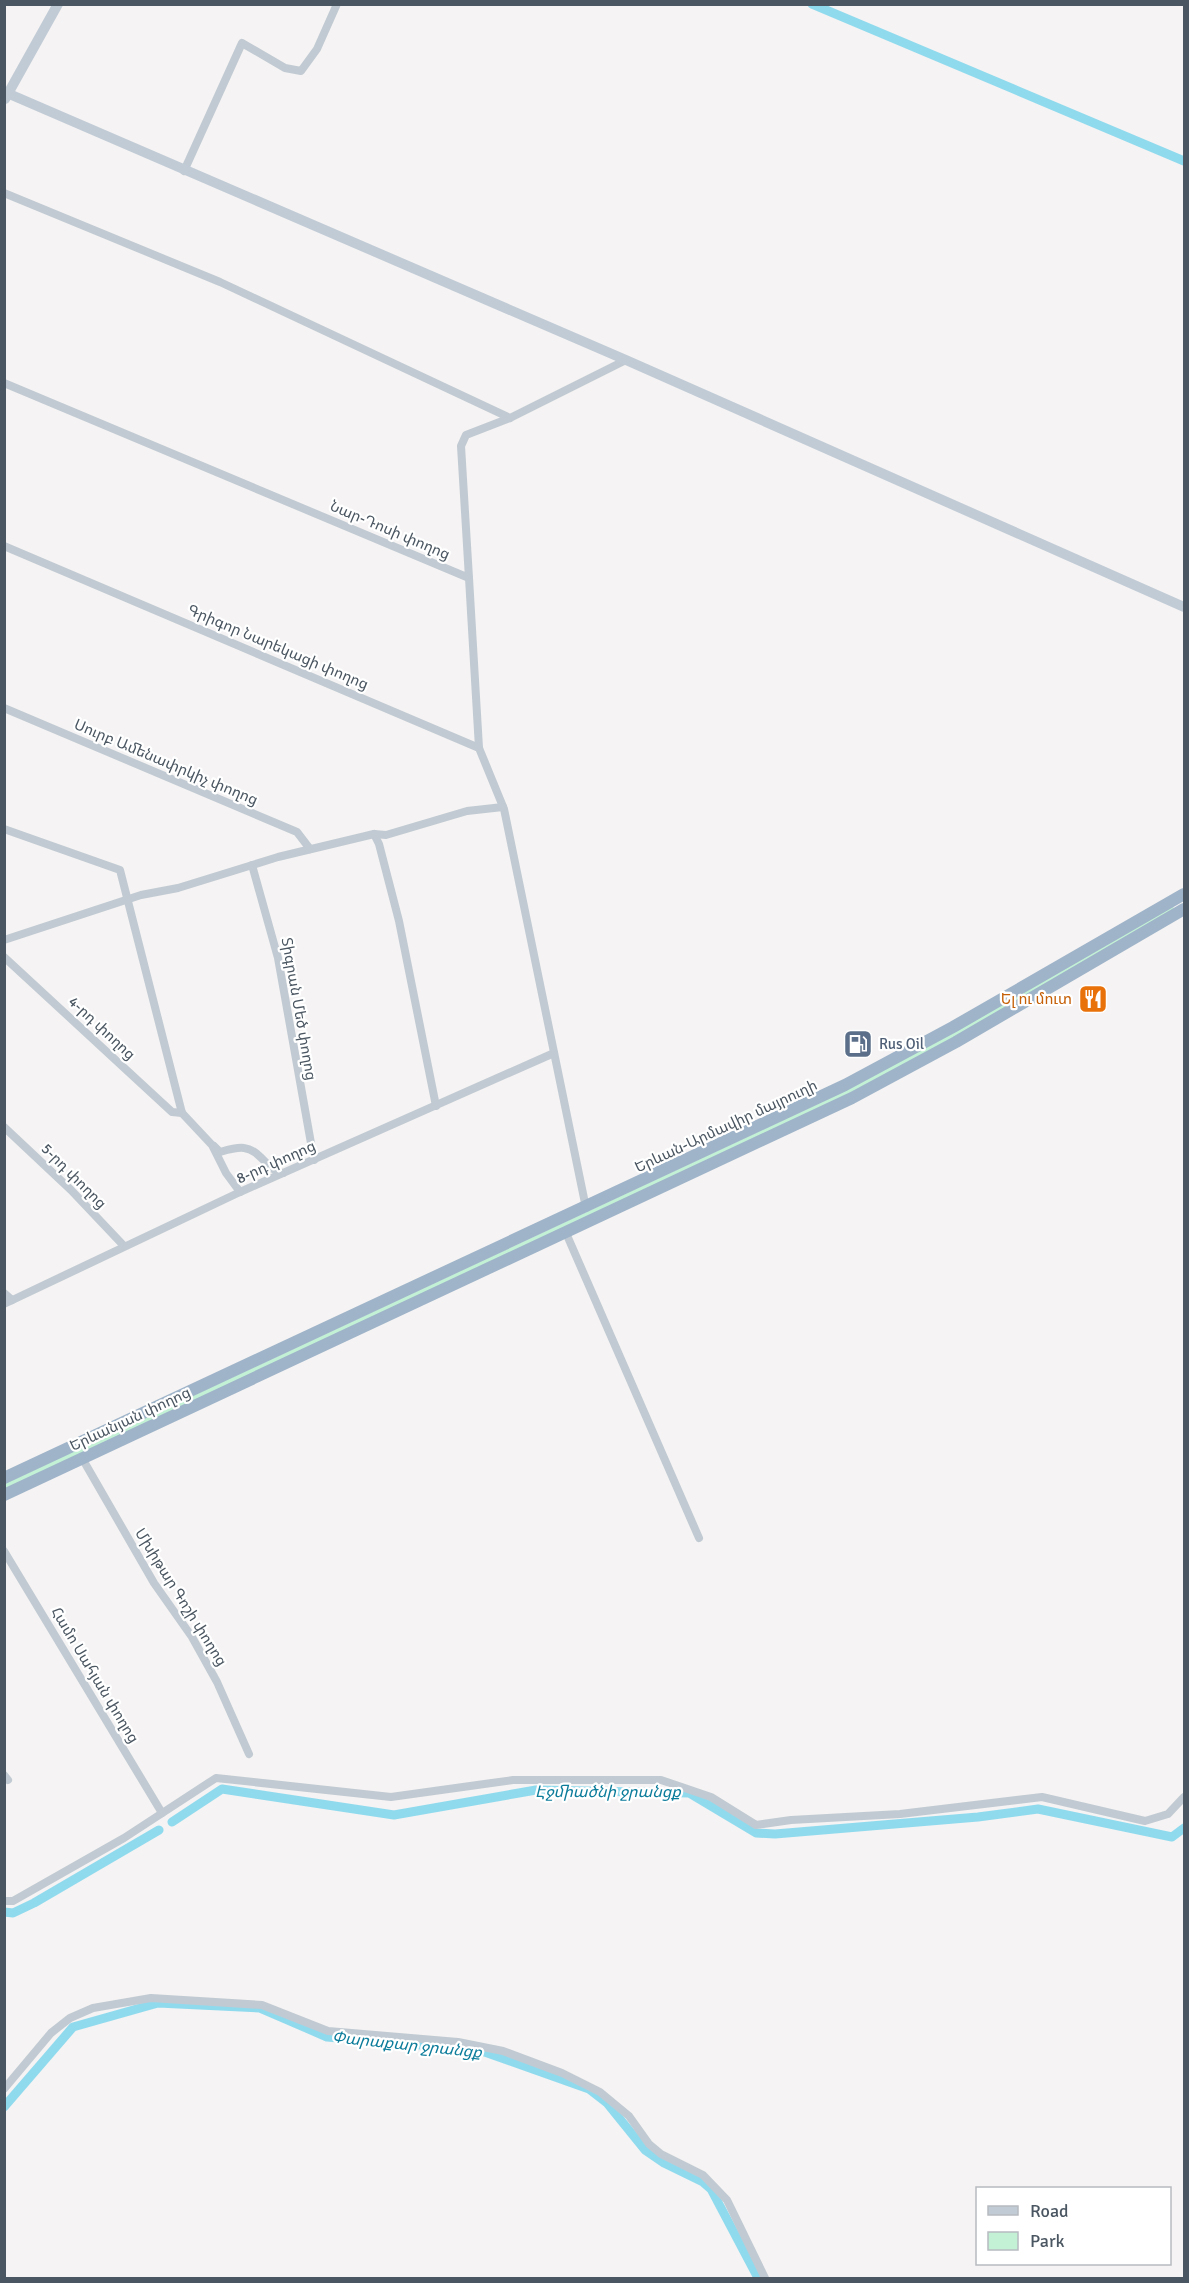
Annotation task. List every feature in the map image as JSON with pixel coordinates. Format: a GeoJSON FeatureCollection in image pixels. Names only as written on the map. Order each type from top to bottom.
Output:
{"type":"FeatureCollection","features":[{"type":"Feature","properties":{"kind":"highway","name":"Երևան-Արմավիր մայրուղի"},"geometry":{"type":"LineString","coordinates":[[266,1357],[845,1085],[953,1028],[1183,897]]}},
{"type":"Feature","properties":{"kind":"highway","name":"Երևան-Արմավիր մայրուղի"},"geometry":{"type":"LineString","coordinates":[[269,1371],[852,1098],[956,1042],[1185,909]]}},
{"type":"Feature","properties":{"kind":"highway","name":"Երևանյան փողոց"},"geometry":{"type":"LineString","coordinates":[[4,1478],[266,1357]]}},
{"type":"Feature","properties":{"kind":"highway","name":"Երևանյան փողոց"},"geometry":{"type":"LineString","coordinates":[[4,1495],[269,1371]]}},
{"type":"Feature","properties":{"kind":"main road"},"geometry":{"type":"LineString","coordinates":[[58,4],[5,94],[626,360],[1185,607]]}},
{"type":"Feature","properties":{"kind":"street"},"geometry":{"type":"LineString","coordinates":[[184,171],[242,43],[285,68],[301,71],[317,49],[337,4]]}},
{"type":"Feature","properties":{"kind":"street"},"geometry":{"type":"LineString","coordinates":[[4,193],[220,282],[510,418]]}},
{"type":"Feature","properties":{"kind":"street","name":"Նար-Դոսի փողոց"},"geometry":{"type":"LineString","coordinates":[[4,383],[469,578],[461,446],[466,435],[510,418],[626,360]]}},
{"type":"Feature","properties":{"kind":"street","name":"Գրիգոր Նարեկացի փողոց"},"geometry":{"type":"LineString","coordinates":[[4,546],[479,748]]}},
{"type":"Feature","properties":{"kind":"street"},"geometry":{"type":"LineString","coordinates":[[469,578],[479,748],[504,808],[586,1208]]}},
{"type":"Feature","properties":{"kind":"street","name":"Սուրբ Ամենափրկիչ փողոց"},"geometry":{"type":"LineString","coordinates":[[4,708],[297,832],[310,849]]}},
{"type":"Feature","properties":{"kind":"street"},"geometry":{"type":"LineString","coordinates":[[4,940],[129,901],[141,895],[178,888],[310,849],[374,834],[386,835],[467,811],[504,808]]}},
{"type":"Feature","properties":{"kind":"street"},"geometry":{"type":"LineString","coordinates":[[4,829],[120,870],[183,1113],[220,1152],[244,1148],[254,1151],[270,1168],[285,1173]]}},
{"type":"Feature","properties":{"kind":"street"},"geometry":{"type":"LineString","coordinates":[[374,834],[380,844],[399,921],[436,1106]]}},
{"type":"Feature","properties":{"kind":"street","name":"Տիգրան Մեծ փողոց"},"geometry":{"type":"LineString","coordinates":[[252,865],[278,958],[314,1161]]}},
{"type":"Feature","properties":{"kind":"street","name":"4-րդ փողոց"},"geometry":{"type":"LineString","coordinates":[[4,957],[172,1112],[183,1113]]}},
{"type":"Feature","properties":{"kind":"street","name":"8-րդ փողոց"},"geometry":{"type":"LineString","coordinates":[[8,1302],[240,1192],[554,1053]]}},
{"type":"Feature","properties":{"kind":"street","name":"5-րդ փողոց"},"geometry":{"type":"LineString","coordinates":[[4,1127],[71,1190],[124,1246]]}},
{"type":"Feature","properties":{"kind":"street"},"geometry":{"type":"LineString","coordinates":[[212,1145],[226,1173],[240,1192]]}},
{"type":"Feature","properties":{"kind":"street"},"geometry":{"type":"LineString","coordinates":[[566,1233],[699,1539]]}},
{"type":"Feature","properties":{"kind":"street"},"geometry":{"type":"LineString","coordinates":[[4,1293],[8,1302]]}},
{"type":"Feature","properties":{"kind":"street","name":"Մխիթար Գոշի փողոց"},"geometry":{"type":"LineString","coordinates":[[82,1458],[154,1583],[192,1636],[217,1682],[249,1754]]}},
{"type":"Feature","properties":{"kind":"street","name":"Համո Սահյան փողոց"},"geometry":{"type":"LineString","coordinates":[[4,1551],[162,1814]]}},
{"type":"Feature","properties":{"kind":"street"},"geometry":{"type":"LineString","coordinates":[[4,1901],[13,1901],[162,1814],[216,1778],[391,1797],[513,1780],[661,1780],[711,1797],[756,1825],[791,1820],[900,1814],[1042,1797],[1145,1821],[1168,1814],[1185,1797]]}},
{"type":"Feature","properties":{"kind":"street"},"geometry":{"type":"LineString","coordinates":[[4,2089],[51,2033],[70,2018],[93,2008],[151,1998],[262,2005],[328,2031],[458,2042],[503,2051],[562,2073],[600,2092],[629,2116],[649,2144],[661,2154],[702,2175],[727,2200],[765,2278]]}},
{"type":"Feature","properties":{"kind":"green space"},"geometry":{"type":"Polygon","coordinates":[[[1173,906],[1175,911],[955,1037],[824,1107],[5,1489],[4,1484],[822,1102],[953,1033],[1173,906]]]}},
{"type":"Feature","properties":{"kind":"waterway"},"geometry":{"type":"LineString","coordinates":[[812,4],[1184,161]]}},
{"type":"Feature","properties":{"kind":"waterway","name":"Էջմիածնի ջրանցք"},"geometry":{"type":"LineString","coordinates":[[172,1822],[222,1789],[394,1815],[536,1790],[689,1793],[756,1833],[775,1834],[978,1817],[1038,1809],[1172,1837],[1184,1828]]}},
{"type":"Feature","properties":{"kind":"waterway","name":"Էջմիածնի ջրանցք"},"geometry":{"type":"LineString","coordinates":[[4,1912],[13,1913],[34,1903],[159,1830]]}},
{"type":"Feature","properties":{"kind":"waterway","name":"Փարաքար ջրանցք"},"geometry":{"type":"LineString","coordinates":[[4,2107],[73,2027],[158,2003],[260,2008],[327,2037],[479,2050],[589,2089],[607,2103],[645,2150],[664,2163],[703,2182],[711,2189],[758,2278]]}},
{"type":"Feature","properties":{"kind":"place","name":"Ել ու մուտ"},"geometry":{"type":"Point","coordinates":[1093,999]}},
{"type":"Feature","properties":{"kind":"place","name":"Rus Oil"},"geometry":{"type":"Point","coordinates":[858,1044]}}]}
